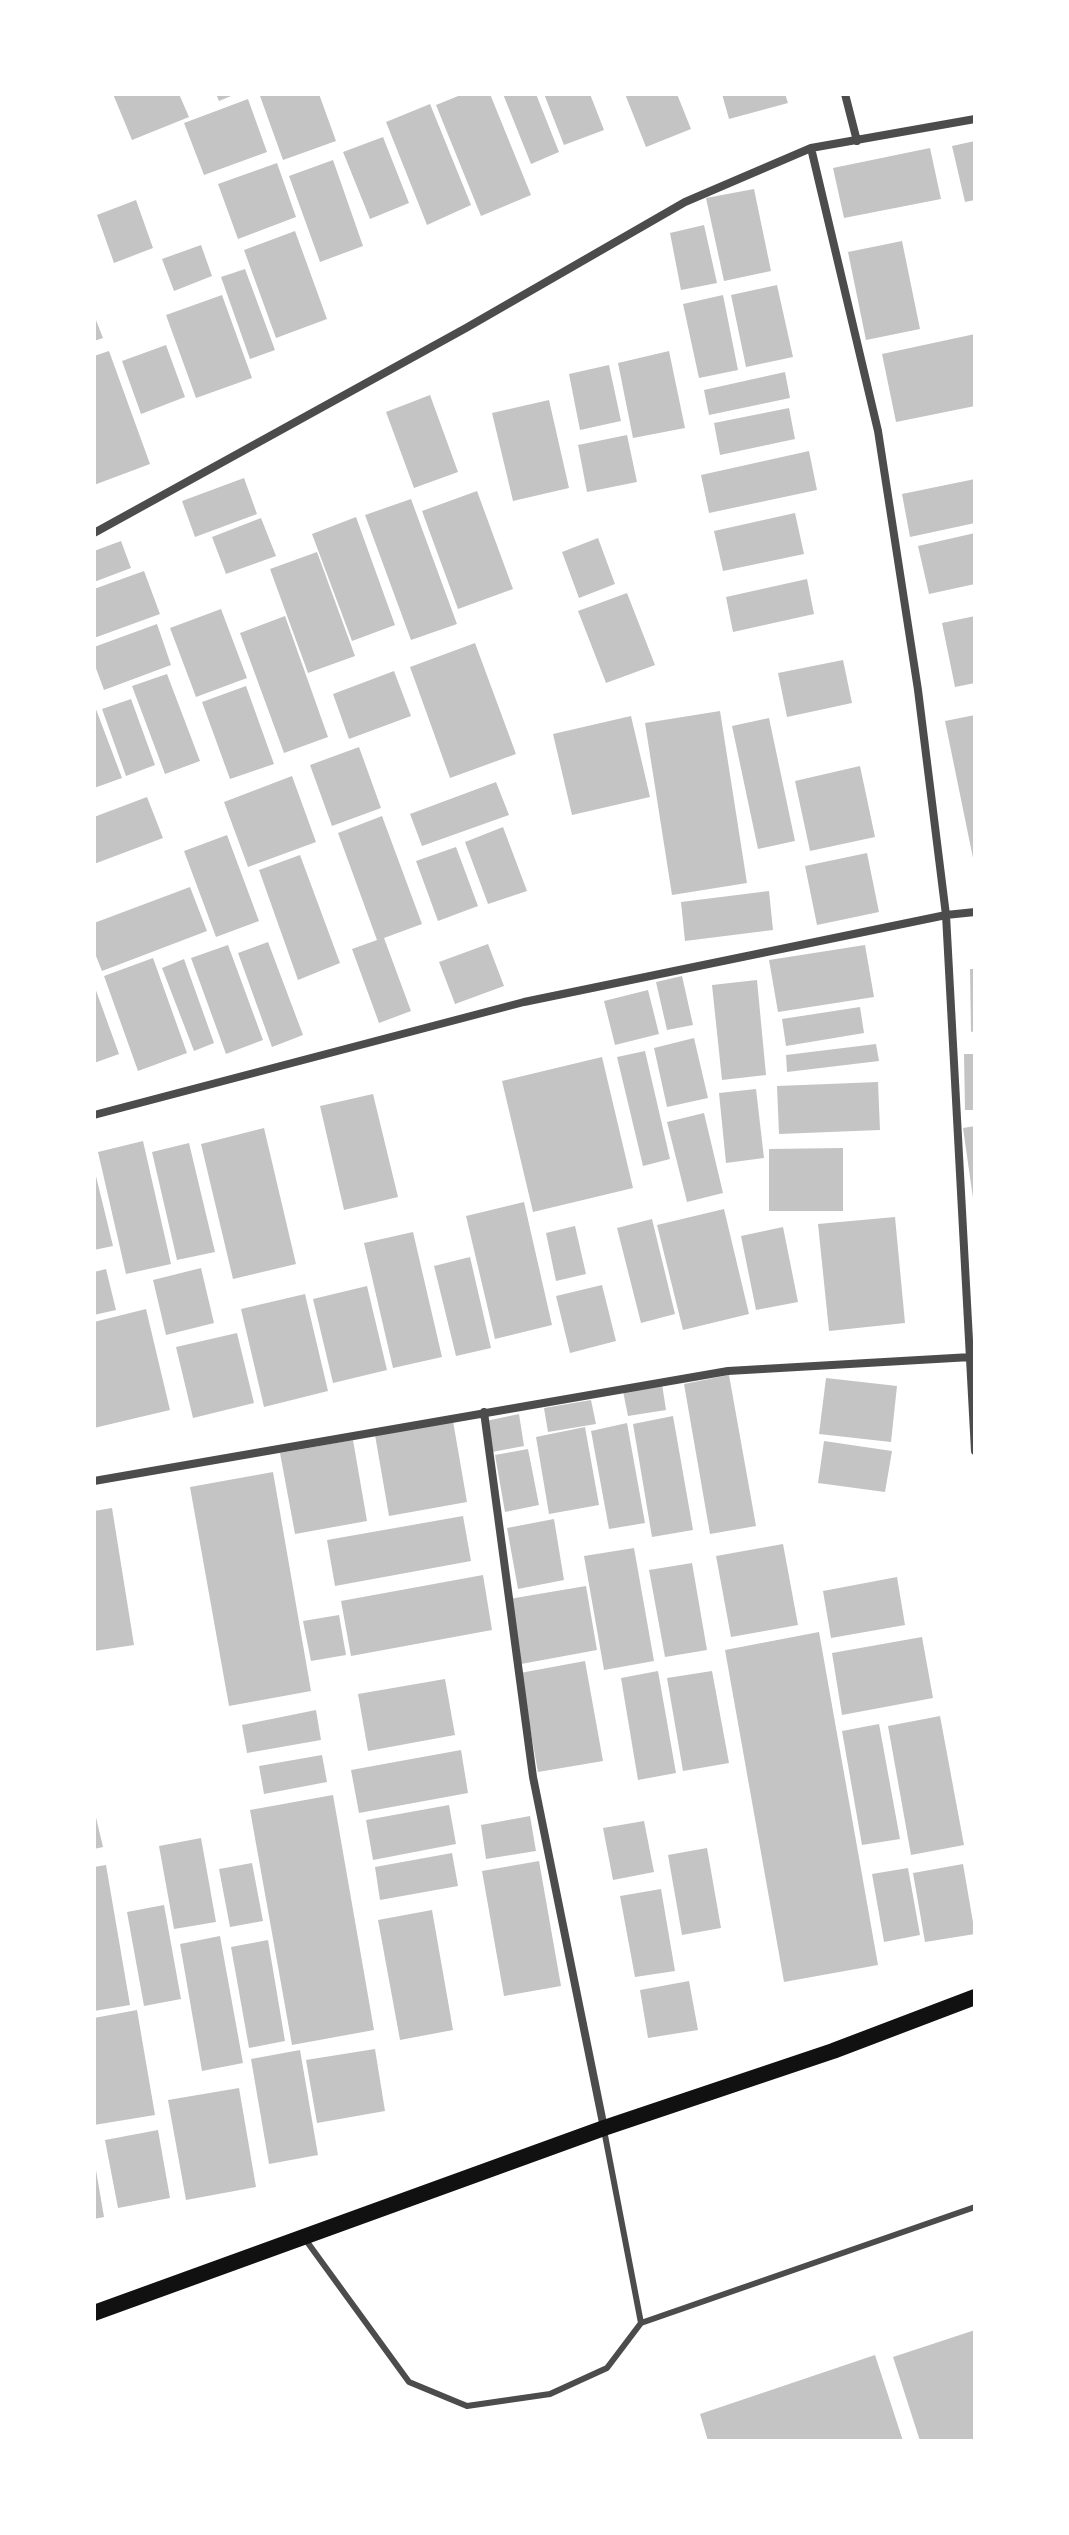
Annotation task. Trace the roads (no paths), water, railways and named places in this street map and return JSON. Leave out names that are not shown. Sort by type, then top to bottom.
[{"type":"main road","points":[[94,2313],[604,2128],[833,2051],[975,1997]]},
{"type":"street","points":[[845,94],[857,141]]},
{"type":"street","points":[[94,533],[466,328],[685,202],[811,148],[975,119]]},
{"type":"street","points":[[811,148],[878,431],[918,690],[946,915],[975,1451]]},
{"type":"street","points":[[94,1115],[524,1002],[946,915],[975,912]]},
{"type":"street","points":[[963,1264],[975,1265]]},
{"type":"street","points":[[94,1481],[728,1371],[971,1357]]},
{"type":"street","points":[[484,1412],[533,1777],[604,2128]]},
{"type":"lane","points":[[604,2128],[641,2323]]},
{"type":"lane","points":[[303,2236],[409,2382],[467,2406],[550,2394],[607,2368],[641,2323],[975,2207]]}]
